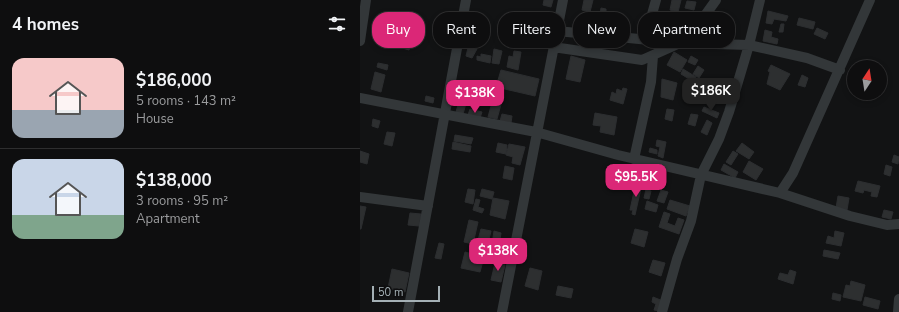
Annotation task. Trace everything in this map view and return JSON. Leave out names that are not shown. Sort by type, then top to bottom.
[{"type":"street","points":[[361,35],[366,0]]},
{"type":"street","points":[[408,312],[466,0]]},
{"type":"street","points":[[560,12],[562,0]]},
{"type":"street","points":[[653,12],[656,0]]},
{"type":"street","points":[[707,12],[716,0]]},
{"type":"street","points":[[662,312],[677,259],[691,221],[701,175],[719,139],[749,46],[760,0]]},
{"type":"street","points":[[780,193],[793,173],[870,0]]},
{"type":"street","points":[[565,32],[638,38]]},
{"type":"street","points":[[735,45],[749,46],[807,58],[840,70]]},
{"type":"street","points":[[502,312],[553,48]]},
{"type":"street","points":[[559,48],[642,60],[670,48]]},
{"type":"street","points":[[634,159],[651,82],[653,56]]},
{"type":"street","points":[[360,98],[536,132],[634,159],[780,193],[850,216],[887,225],[899,224]]},
{"type":"street","points":[[360,197],[428,206]]},
{"type":"street","points":[[898,312],[899,299]]},
{"type":"building","points":[[544,0],[553,0],[551,7],[543,5]]},
{"type":"building","points":[[584,0],[593,0],[590,12],[582,10]]},
{"type":"building","points":[[672,0],[681,0],[678,12],[670,10]]},
{"type":"building","points":[[687,1],[696,2],[694,10],[685,8]]},
{"type":"building","points":[[601,8],[606,9],[606,12],[600,12]]},
{"type":"building","points":[[768,11],[788,16],[786,21],[774,19],[772,24],[766,23]]},
{"type":"building","points":[[799,18],[815,22],[813,29],[797,25]]},
{"type":"building","points":[[781,24],[784,24],[783,32],[779,32]]},
{"type":"building","points":[[817,28],[828,33],[825,39],[814,34]]},
{"type":"building","points":[[765,30],[772,32],[771,37],[778,39],[777,44],[763,41]]},
{"type":"building","points":[[468,48],[477,49],[472,58],[466,56]]},
{"type":"building","points":[[494,49],[502,51],[499,64],[492,63]]},
{"type":"building","points":[[514,51],[521,52],[518,70],[507,67],[509,56],[513,57]]},
{"type":"building","points":[[674,52],[687,60],[680,72],[667,65]]},
{"type":"building","points":[[481,54],[491,56],[490,63],[477,60],[477,56],[481,57]]},
{"type":"building","points":[[571,56],[585,60],[580,82],[566,79]]},
{"type":"building","points":[[691,56],[698,60],[695,65],[688,62]]},
{"type":"building","points":[[378,63],[388,65],[387,70],[377,67]]},
{"type":"building","points":[[771,65],[790,74],[780,90],[767,84],[770,72],[768,71]]},
{"type":"building","points":[[698,66],[704,70],[699,78],[693,74]]},
{"type":"building","points":[[683,69],[696,77],[694,82],[681,74]]},
{"type":"building","points":[[501,70],[539,79],[535,96],[496,87]]},
{"type":"building","points":[[375,72],[385,75],[381,92],[371,89]]},
{"type":"building","points":[[802,75],[808,78],[805,87],[798,85]]},
{"type":"building","points":[[662,79],[677,83],[673,100],[661,97]]},
{"type":"building","points":[[623,88],[627,89],[623,104],[610,100],[612,92],[616,94],[617,89],[622,91]]},
{"type":"building","points":[[494,95],[503,97],[497,119],[488,117]]},
{"type":"building","points":[[426,96],[434,98],[433,103],[425,101]]},
{"type":"building","points":[[460,98],[467,100],[463,114],[456,112]]},
{"type":"building","points":[[704,107],[719,113],[717,118],[702,111]]},
{"type":"building","points":[[470,109],[482,112],[480,118],[468,115]]},
{"type":"building","points":[[667,109],[674,110],[672,121],[665,119]]},
{"type":"building","points":[[595,113],[617,117],[614,135],[600,132],[601,126],[593,125]]},
{"type":"building","points":[[502,114],[512,116],[511,123],[500,121]]},
{"type":"building","points":[[691,114],[698,115],[695,126],[688,124]]},
{"type":"building","points":[[373,119],[380,121],[378,128],[372,126]]},
{"type":"building","points":[[707,120],[712,123],[707,135],[701,132]]},
{"type":"building","points":[[387,132],[395,133],[392,146],[384,144]]},
{"type":"building","points":[[455,135],[473,138],[471,144],[454,141]]},
{"type":"building","points":[[657,140],[666,142],[663,158],[658,156],[660,147],[656,146]]},
{"type":"building","points":[[453,142],[471,146],[470,152],[452,149]]},
{"type":"building","points":[[498,143],[507,145],[506,154],[496,152]]},
{"type":"building","points":[[742,143],[754,152],[749,159],[736,151]]},
{"type":"building","points":[[509,144],[525,147],[520,165],[512,163],[513,157],[506,155]]},
{"type":"building","points":[[650,148],[657,150],[657,154],[649,152]]},
{"type":"building","points":[[360,151],[369,154],[367,164],[360,162]]},
{"type":"building","points":[[733,151],[738,154],[731,165],[726,162]]},
{"type":"building","points":[[894,155],[899,157],[898,164],[892,162]]},
{"type":"building","points":[[749,161],[763,169],[756,180],[743,172]]},
{"type":"building","points":[[724,164],[738,172],[735,178],[721,170]]},
{"type":"building","points":[[886,165],[892,167],[890,176],[884,174]]},
{"type":"building","points":[[505,166],[514,168],[512,180],[503,178]]},
{"type":"building","points":[[858,181],[880,186],[877,197],[871,196],[872,192],[864,190],[863,193],[855,191]]},
{"type":"building","points":[[636,182],[642,184],[635,215],[632,214],[633,210],[630,210]]},
{"type":"building","points":[[468,189],[475,190],[473,204],[465,202]]},
{"type":"building","points":[[482,189],[494,192],[492,199],[480,196]]},
{"type":"building","points":[[646,189],[651,191],[649,199],[644,198]]},
{"type":"building","points":[[661,190],[668,192],[664,203],[657,201]]},
{"type":"building","points":[[838,196],[849,198],[847,210],[836,208]]},
{"type":"building","points":[[493,198],[509,201],[505,219],[490,215]]},
{"type":"building","points":[[476,199],[480,200],[478,207],[484,209],[482,213],[473,210]]},
{"type":"building","points":[[670,200],[690,206],[686,216],[667,209]]},
{"type":"building","points":[[647,201],[658,205],[656,212],[645,209]]},
{"type":"building","points":[[360,206],[366,207],[361,229],[360,229]]},
{"type":"building","points":[[884,210],[893,212],[891,219],[882,217]]},
{"type":"building","points":[[664,212],[670,214],[667,223],[675,226],[678,218],[684,220],[679,234],[659,227]]},
{"type":"building","points":[[410,213],[421,214],[419,226],[408,225]]},
{"type":"building","points":[[469,220],[478,222],[473,244],[464,242]]},
{"type":"building","points":[[481,229],[491,231],[487,247],[477,244]]},
{"type":"building","points":[[635,229],[648,232],[644,247],[631,243]]},
{"type":"building","points":[[494,231],[501,233],[499,246],[492,244]]},
{"type":"building","points":[[835,231],[844,233],[841,246],[826,243],[828,236],[834,238]]},
{"type":"building","points":[[439,243],[444,244],[441,259],[435,258]]},
{"type":"building","points":[[824,250],[840,253],[838,259],[823,256]]},
{"type":"building","points":[[465,252],[484,257],[480,272],[461,268]]},
{"type":"building","points":[[653,260],[665,263],[661,276],[649,272]]},
{"type":"building","points":[[495,263],[505,265],[501,282],[491,280]]},
{"type":"building","points":[[530,268],[542,271],[538,290],[525,286]]},
{"type":"building","points":[[392,269],[409,273],[405,292],[388,288]]},
{"type":"building","points":[[790,270],[796,272],[793,284],[778,279],[780,273],[788,275]]},
{"type":"building","points":[[851,281],[865,285],[861,301],[843,297],[846,285],[850,286]]},
{"type":"building","points":[[558,286],[573,289],[571,298],[556,295]]},
{"type":"building","points":[[833,293],[841,295],[840,301],[832,299]]},
{"type":"building","points":[[653,297],[663,301],[660,311],[654,310],[656,304],[652,302]]},
{"type":"building","points":[[865,297],[880,301],[878,309],[863,305]]}]
